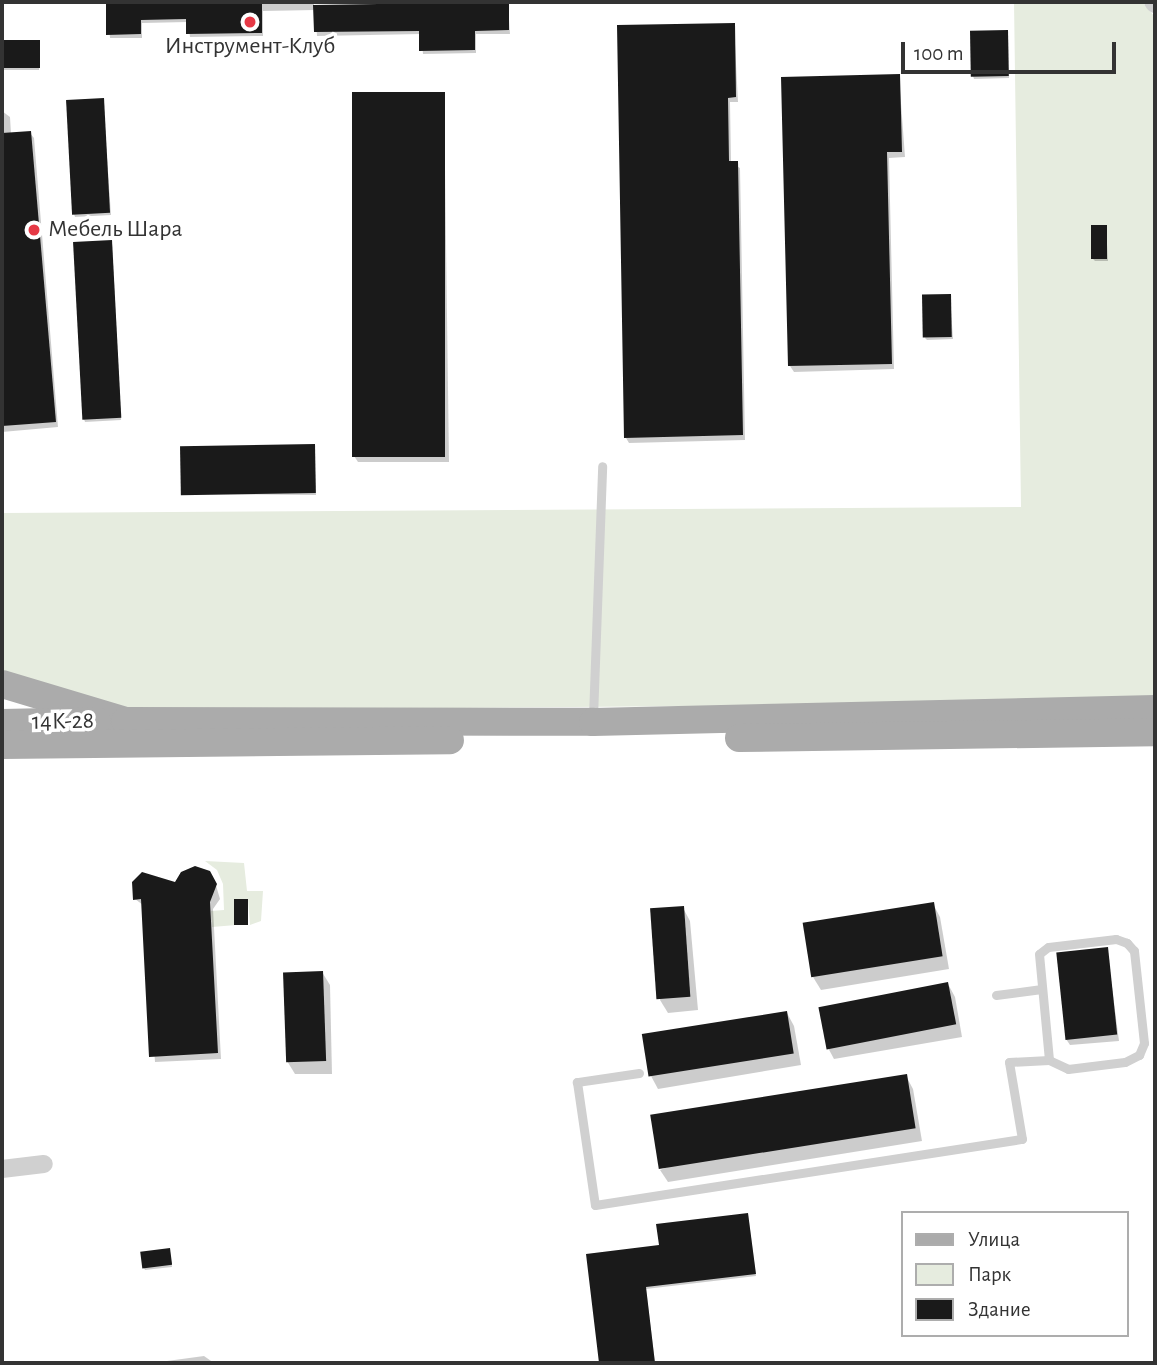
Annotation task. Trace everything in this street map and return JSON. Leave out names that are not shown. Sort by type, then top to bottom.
[{"type":"main road","points":[[2,684],[125,721]]},
{"type":"main road","name":"14К-28","points":[[2,723],[593,722],[1155,709]]},
{"type":"main road","name":"14К-28","points":[[2,745],[105,741],[1155,732]]},
{"type":"main road","points":[[2,755],[105,741]]},
{"type":"street","points":[[2,1169],[44,1164]]},
{"type":"lane","points":[[593,722],[601,466]]},
{"type":"lane","points":[[639,1073],[577,1082],[596,1205],[1023,1139],[1009,1062],[1049,1060],[1068,1069],[1125,1062],[1139,1055],[1144,1043],[1134,951],[1116,939],[1048,947],[1039,954],[1049,1060]]},
{"type":"lane","points":[[996,995],[1042,989]]},
{"type":"green space","points":[[1014,2],[1142,2],[1155,17],[1155,702],[116,711],[2,675],[2,513],[1021,507]]},
{"type":"green space","points":[[205,861],[244,863],[247,891],[263,891],[261,921],[250,925],[248,899],[235,899],[236,925],[212,927],[211,911],[224,910],[223,884],[217,870]]},
{"type":"building","points":[[106,2],[262,2],[262,33],[186,34],[186,19],[141,20],[141,34],[106,35]]},
{"type":"building","points":[[509,2],[509,30],[475,31],[475,50],[419,51],[419,31],[314,32],[313,5]]},
{"type":"building","points":[[735,23],[736,97],[728,98],[729,161],[738,161],[743,435],[624,438],[617,25]]},
{"type":"building","points":[[1008,30],[1009,76],[971,77],[970,31]]},
{"type":"building","points":[[2,40],[40,40],[40,68],[2,68]]},
{"type":"building","points":[[900,74],[902,152],[887,152],[892,364],[788,366],[781,77]]},
{"type":"building","points":[[352,92],[445,92],[445,457],[352,457]]},
{"type":"building","points":[[104,98],[110,213],[72,215],[66,100]]},
{"type":"building","points":[[31,131],[56,422],[2,426],[2,133]]},
{"type":"building","points":[[1091,225],[1107,225],[1107,259],[1091,259]]},
{"type":"building","points":[[112,240],[121,418],[82,420],[73,242]]},
{"type":"building","points":[[951,294],[952,337],[923,337],[922,295]]},
{"type":"building","points":[[315,444],[316,493],[181,495],[180,446]]},
{"type":"building","points":[[195,866],[210,871],[217,884],[210,902],[218,1053],[149,1057],[141,899],[133,900],[132,882],[142,872],[175,882],[181,872]]},
{"type":"building","points":[[234,899],[248,899],[248,925],[234,925]]},
{"type":"building","points":[[934,902],[943,956],[811,977],[803,923]]},
{"type":"building","points":[[684,906],[690,997],[656,999],[650,908]]},
{"type":"building","points":[[1108,947],[1117,1035],[1065,1040],[1056,952]]},
{"type":"building","points":[[323,971],[326,1061],[286,1062],[283,972]]},
{"type":"building","points":[[948,982],[956,1024],[827,1049],[818,1007]]},
{"type":"building","points":[[787,1011],[794,1053],[649,1076],[642,1034]]},
{"type":"building","points":[[907,1074],[916,1128],[659,1169],[650,1115]]},
{"type":"building","points":[[748,1213],[756,1274],[646,1287],[655,1363],[599,1363],[586,1254],[659,1245],[656,1224]]},
{"type":"building","points":[[170,1248],[172,1265],[142,1269],[140,1252]]},
{"type":"place","name":"Инструмент-Клуб","points":[[250,22]]},
{"type":"place","name":"Мебель Шара","points":[[34,230]]}]
